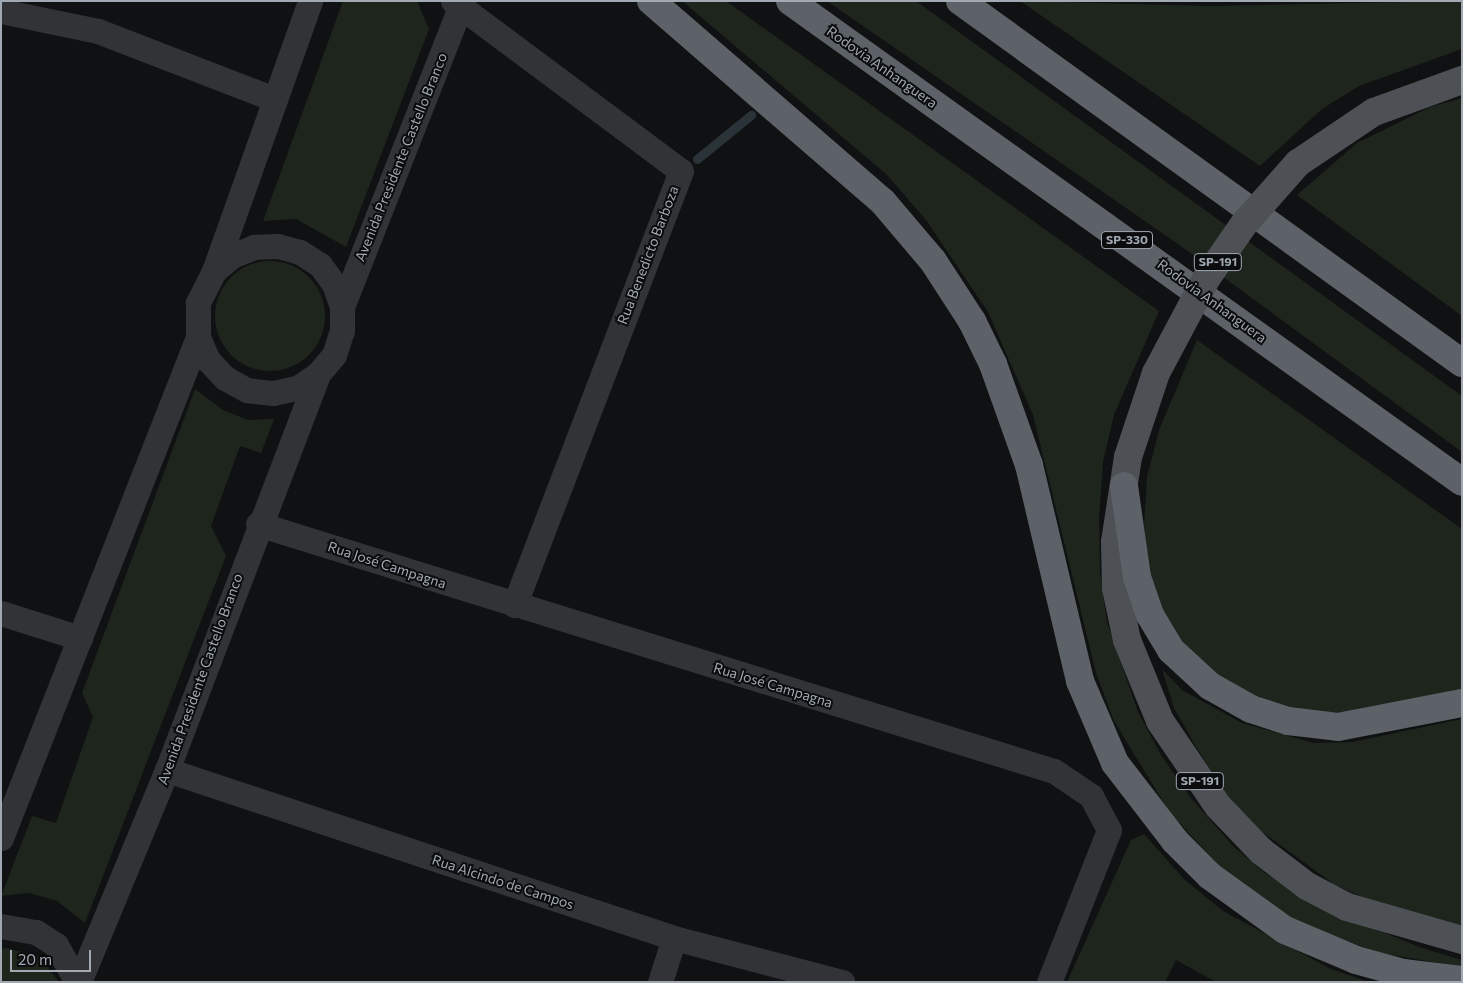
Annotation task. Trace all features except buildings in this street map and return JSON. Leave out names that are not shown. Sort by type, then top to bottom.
[{"type":"highway","points":[[651,1],[882,202],[933,261],[972,321],[993,364],[1029,465],[1080,681],[1115,763],[1175,841],[1210,876],[1284,930],[1393,971],[1462,980]]},
{"type":"highway","name":"Rodovia Anhanguera","points":[[790,1],[1462,482]]},
{"type":"highway","points":[[960,1],[1462,362]]},
{"type":"highway","points":[[1124,486],[1137,577],[1150,615],[1171,650],[1210,686],[1251,709],[1288,721],[1338,727],[1462,703]]},
{"type":"main road","name":"SP-191","points":[[1462,80],[1374,112],[1298,163],[1222,256],[1156,373],[1138,422],[1124,486],[1115,542],[1116,588],[1127,640],[1160,721],[1218,806],[1261,851],[1307,886],[1347,907],[1462,940]]},
{"type":"street","points":[[2,832],[198,337],[198,303],[214,271],[310,1]]},
{"type":"street","name":"Avenida Presidente Castello Branco","points":[[342,307],[456,4]]},
{"type":"street","name":"Rua Benedicto Barboza","points":[[456,4],[681,171],[514,605]]},
{"type":"street","points":[[1,11],[98,31],[274,99]]},
{"type":"street","points":[[198,337],[208,360],[226,378],[247,390],[272,393],[297,388],[318,374],[336,347],[342,307],[334,284],[320,265],[300,252],[278,246],[254,248],[232,256],[214,271]]},
{"type":"street","name":"Avenida Presidente Castello Branco","points":[[78,982],[167,770],[258,524],[318,374]]},
{"type":"street","name":"Rua José Campagna","points":[[258,524],[1054,771],[1091,796],[1109,830],[1049,982]]},
{"type":"street","points":[[1,613],[80,638]]},
{"type":"street","name":"Rua Alcindo de Campos","points":[[167,770],[674,938],[842,982]]},
{"type":"street","points":[[1,926],[36,932],[56,945],[78,982]]},
{"type":"street","points":[[660,982],[674,938]]},
{"type":"shaded area","points":[[343,1],[417,1],[429,29],[346,247],[296,219],[263,221]]},
{"type":"shaded area","points":[[682,1],[726,1],[1159,311],[1114,415],[1103,462],[1099,519],[1100,573],[1107,622],[1138,712],[1161,755],[1191,798],[1233,846],[1265,873],[1337,913],[1419,947],[1462,960],[1462,967],[1380,953],[1300,924],[1231,878],[1170,813],[1114,721],[1096,673],[1033,415],[988,312],[926,220],[886,174]]},
{"type":"shaded area","points":[[827,1],[916,1],[1462,396],[1462,452],[1178,244]]},
{"type":"shaded area","points":[[1020,1],[1209,6],[1462,1],[1462,49],[1359,86],[1322,109],[1260,166]]},
{"type":"shaded area","points":[[1462,98],[1462,316],[1297,195],[1357,143],[1430,107]]},
{"type":"shaded area","points":[[270,261],[281,262],[291,266],[309,277],[320,295],[324,305],[324,327],[320,337],[309,355],[291,366],[281,370],[270,371],[259,370],[249,366],[231,355],[220,337],[216,327],[215,316],[216,305],[220,295],[231,277],[249,266],[259,262]]},
{"type":"shaded area","points":[[1197,340],[1462,529],[1462,689],[1350,713],[1299,711],[1235,688],[1205,666],[1180,638],[1157,601],[1147,568],[1144,527],[1147,477],[1159,430]]},
{"type":"shaded area","points":[[195,389],[223,410],[248,420],[274,419],[261,453],[240,446],[211,526],[226,556],[85,923],[57,901],[29,893],[1,896],[32,816],[56,823],[93,717],[82,693]]},
{"type":"shaded area","points":[[1162,669],[1182,690],[1242,723],[1314,743],[1352,742],[1462,719],[1462,928],[1387,908],[1335,885],[1253,825],[1223,789],[1196,747],[1174,708]]},
{"type":"shaded area","points":[[1144,834],[1184,879],[1223,911],[1331,969],[1369,982],[1216,982],[1176,960],[1165,982],[1067,982],[1131,840]]},
{"type":"shaded area","points":[[7,948],[40,957],[59,982],[1,982],[1,949]]},
{"type":"waterway","points":[[697,159],[751,115]]}]
